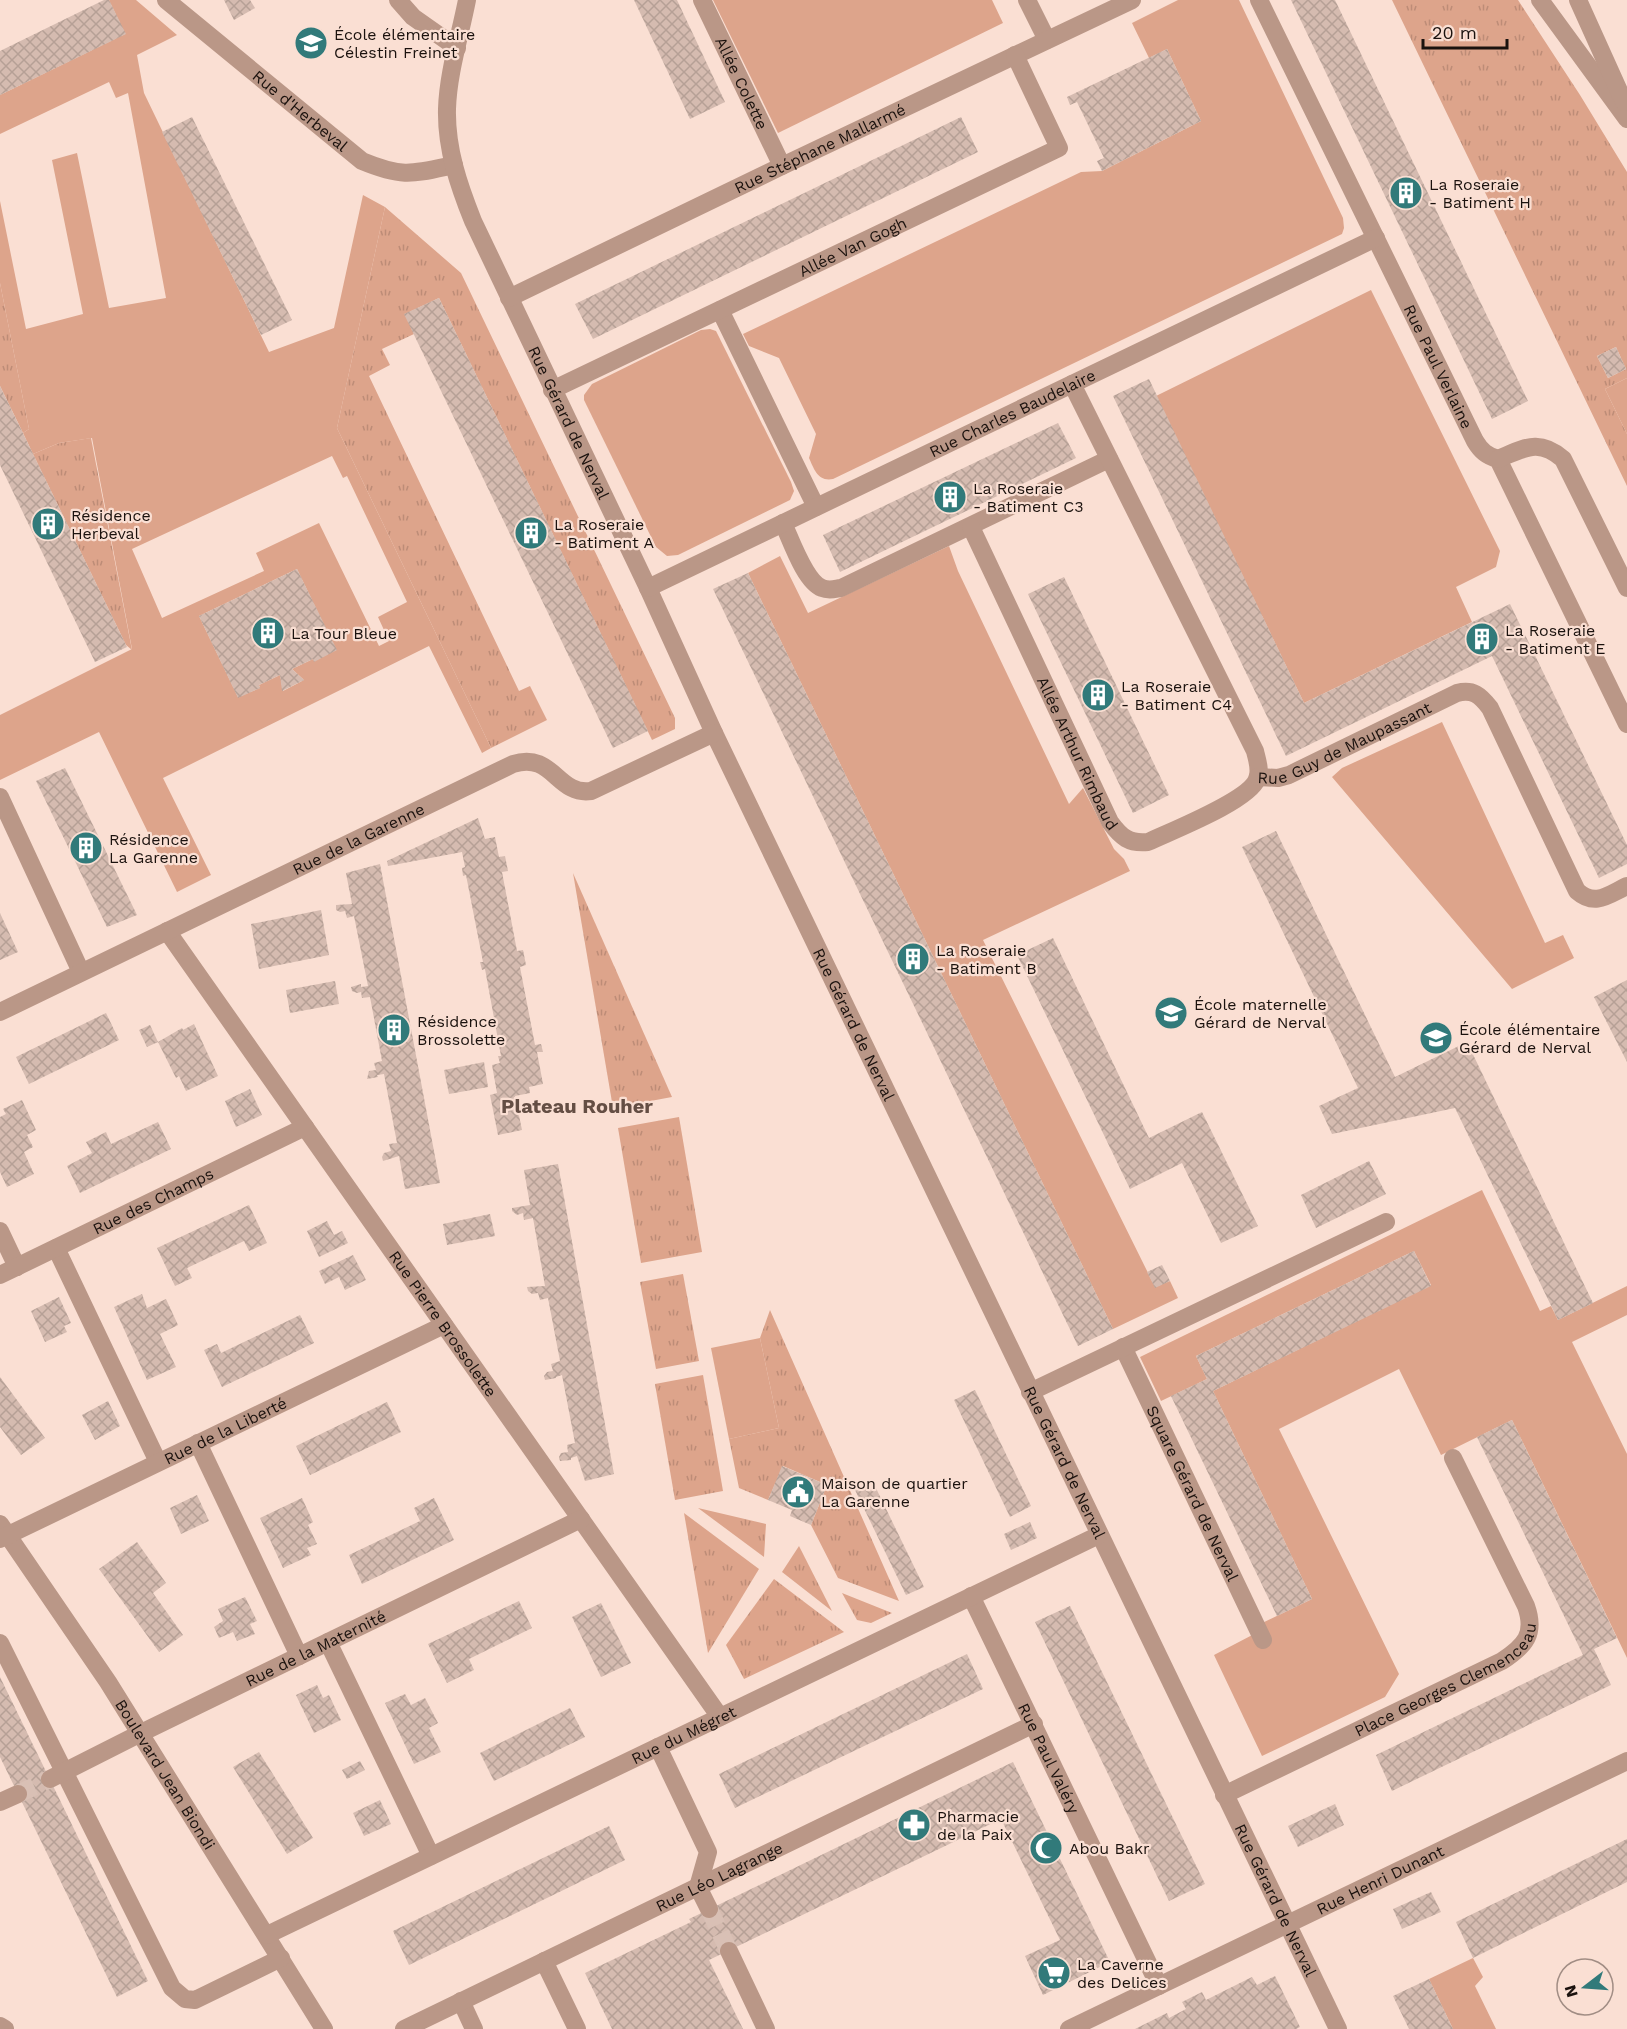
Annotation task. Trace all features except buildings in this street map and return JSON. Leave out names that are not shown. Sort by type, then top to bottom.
[{"type":"street","name":"Rue d'Herbeval","points":[[166,0],[362,161],[388,172],[400,174],[454,165]]},
{"type":"street","points":[[398,0],[413,18],[458,48]]},
{"type":"street","name":"Rue Gérard de Nerval","points":[[467,0],[450,79],[447,111],[454,165],[473,221],[648,588],[714,733],[1338,2029]]},
{"type":"street","name":"Allée Colette","points":[[702,0],[782,166]]},
{"type":"street","points":[[1028,0],[1047,40]]},
{"type":"street","name":"Rue Stéphane Mallarmé","points":[[509,298],[1132,0]]},
{"type":"street","name":"Rue Paul Verlaine","points":[[1258,0],[1475,441],[1481,450],[1498,459],[1627,724]]},
{"type":"street","points":[[1540,0],[1627,119]]},
{"type":"street","points":[[1578,0],[1627,109]]},
{"type":"street","name":"Allée Van Gogh","points":[[552,390],[1059,148],[1015,55]]},
{"type":"street","name":"Rue Charles Baudelaire","points":[[648,588],[1376,238]]},
{"type":"street","points":[[720,309],[816,507]]},
{"type":"street","name":"Rue Guy de Maupassant","points":[[1072,384],[1255,751],[1258,777],[1278,778],[1289,775],[1457,693],[1466,690],[1475,692],[1490,708],[1577,891],[1585,899],[1593,900],[1627,886]]},
{"type":"street","points":[[1498,459],[1535,446],[1547,447],[1563,459],[1627,588]]},
{"type":"street","points":[[783,523],[809,577],[824,590],[831,590],[841,588],[971,527],[1109,459]]},
{"type":"street","name":"Allée Arthur Rimbaud","points":[[971,527],[1105,811],[1118,833],[1128,840],[1138,843],[1148,842],[1231,803],[1253,787],[1258,777]]},
{"type":"street","name":"Rue de la Garenne","points":[[0,1012],[513,764],[524,760],[541,764],[572,789],[578,792],[591,791],[714,733]]},
{"type":"street","points":[[0,797],[81,972]]},
{"type":"street","name":"Rue Pierre Brossolette","points":[[167,931],[720,1717]]},
{"type":"street","name":"Rue des Champs","points":[[0,1275],[304,1127]]},
{"type":"street","points":[[1030,1392],[1386,1221]]},
{"type":"street","points":[[0,1231],[17,1267]]},
{"type":"street","points":[[56,1248],[158,1462]]},
{"type":"street","name":"Rue de la Liberté","points":[[2,1532],[158,1462],[444,1324]]},
{"type":"street","name":"Square Gérard de Nerval","points":[[1123,1347],[1263,1640]]},
{"type":"street","points":[[198,1443],[299,1656]]},
{"type":"street","name":"Place Georges Clemenceau","points":[[1224,1795],[1502,1661],[1518,1650],[1526,1640],[1531,1629],[1526,1606],[1453,1458]]},
{"type":"street","name":"Rue de la Maternité","points":[[57,1776],[581,1519]]},
{"type":"street","name":"Boulevard Jean Biondi","points":[[2,1532],[67,1620],[141,1733],[324,2029]]},
{"type":"street","name":"Rue du Mégret","points":[[267,1935],[1099,1534]]},
{"type":"street","name":"Rue Paul Valéry","points":[[971,1596],[1159,1986]]},
{"type":"street","points":[[328,1642],[430,1856]]},
{"type":"street","points":[[0,1643],[57,1776],[172,1988],[185,1999],[203,1998],[281,1958]]},
{"type":"street","name":"Rue Léo Lagrange","points":[[404,2029],[1034,1724]]},
{"type":"street","points":[[658,1747],[708,1852],[698,1887],[709,1909]]},
{"type":"street","name":"Rue Henri Dunant","points":[[1069,2029],[1627,1761]]},
{"type":"street","points":[[0,1802],[18,1794]]},
{"type":"street","points":[[729,1951],[766,2029]]},
{"type":"street","points":[[544,1961],[578,2029]]},
{"type":"street","points":[[461,2001],[474,2029]]},
{"type":"street","points":[[0,2026],[5,2029]]},
{"type":"green space","points":[[109,0],[136,0],[177,35],[137,55],[144,93],[269,352],[334,328],[363,195],[385,207],[337,428],[491,748],[482,753],[429,646],[163,778],[211,875],[177,892],[99,732],[0,780],[0,715],[132,649],[92,438],[59,443],[33,454],[23,433],[29,429],[0,283],[0,201],[26,329],[83,314],[52,160],[77,153],[109,308],[166,298],[128,93],[116,98],[109,82],[0,134],[0,95],[125,34]],"holes":[[[332,456],[343,478],[347,476],[407,602],[378,617],[389,641],[379,646],[319,523],[256,553],[264,571],[162,618],[132,549]],[[297,569],[336,650],[292,669],[304,680],[283,691],[280,675],[259,685],[260,688],[238,697],[199,616]]]},
{"type":"green space","points":[[713,0],[992,0],[1003,23],[778,133]]},
{"type":"green space","points":[[1178,0],[1239,0],[1343,218],[1342,234],[833,479],[820,477],[809,458],[816,434],[779,358],[749,346],[743,334],[1081,172],[1102,171],[1201,121],[1167,49],[1149,58],[1132,23]]},
{"type":"green space","points":[[1392,0],[1518,0],[1627,172],[1627,378],[1605,389],[1627,434],[1627,486]],"holes":[[[1616,347],[1626,369],[1608,378],[1597,356]]]},
{"type":"green space","points":[[385,207],[461,273],[675,718],[675,729],[652,740],[439,298],[405,314],[414,334],[382,349],[390,365],[369,376],[519,691],[530,686],[547,720],[491,748],[337,428]]},
{"type":"green space","points":[[0,283],[29,429],[23,433],[0,386]]},
{"type":"green space","points":[[1371,290],[1500,551],[1496,567],[1456,587],[1472,622],[1304,703],[1156,396]]},
{"type":"green space","points":[[701,330],[716,331],[794,491],[790,500],[678,555],[667,556],[656,547],[584,400],[584,395],[592,384]]},
{"type":"green space","points":[[1627,378],[1627,434],[1605,389]]},
{"type":"green space","points":[[91,438],[132,650],[126,645],[33,454],[59,443]]},
{"type":"green space","points":[[949,546],[958,571],[1069,804],[1083,788],[1114,849],[1124,859],[1130,871],[983,940],[1155,1287],[1170,1281],[1178,1298],[1113,1329],[748,573],[780,556],[808,613]]},
{"type":"green space","points":[[1442,722],[1545,943],[1563,935],[1574,958],[1512,989],[1332,777],[1342,768]]},
{"type":"green space","points":[[573,873],[672,1097],[613,1108]]},
{"type":"green space","points":[[679,1117],[702,1252],[641,1263],[618,1128]]},
{"type":"green space","points":[[1482,1190],[1540,1311],[1551,1306],[1558,1320],[1627,1286],[1627,1315],[1572,1342],[1627,1454],[1627,1658],[1512,1420],[1441,1455],[1399,1369],[1279,1429],[1399,1674],[1385,1697],[1262,1756],[1214,1655],[1258,1632],[1256,1626],[1312,1599],[1213,1391],[1431,1285],[1414,1251],[1196,1356],[1207,1379],[1161,1401],[1140,1357]]},
{"type":"green space","points":[[683,1274],[699,1361],[656,1369],[640,1282]]},
{"type":"green space","points":[[770,1310],[899,1601],[838,1578],[811,1525],[827,1485],[783,1466],[768,1500],[739,1488],[729,1439],[779,1428],[760,1338]]},
{"type":"green space","points":[[760,1338],[779,1428],[729,1439],[711,1348]]},
{"type":"green space","points":[[703,1375],[723,1491],[675,1500],[655,1384]]},
{"type":"green space","points":[[698,1508],[766,1524],[764,1557]]},
{"type":"green space","points":[[684,1513],[759,1569],[708,1653]]},
{"type":"green space","points":[[799,1546],[832,1611],[782,1572]]},
{"type":"green space","points":[[774,1579],[844,1632],[744,1679],[726,1645]]},
{"type":"green space","points":[[842,1593],[892,1613],[871,1623],[857,1620]]},
{"type":"green space","points":[[1473,1958],[1483,1977],[1475,1986],[1496,2029],[1453,2029],[1429,1979]]},
{"type":"tunnel","points":[[18,1794],[50,1779]]},
{"type":"tunnel","points":[[709,1909],[729,1951]]},
{"type":"place","name":"École élémentaire Célestin Freinet","points":[[311,43]]},
{"type":"place","name":"La Roseraie - Batiment H","points":[[1406,193]]},
{"type":"place","name":"La Roseraie - Batiment C3","points":[[950,497]]},
{"type":"place","name":"Résidence Herbeval","points":[[48,524]]},
{"type":"place","name":"La Roseraie - Batiment A","points":[[531,533]]},
{"type":"place","name":"La Tour Bleue","points":[[268,633]]},
{"type":"place","name":"La Roseraie - Batiment E","points":[[1482,639]]},
{"type":"place","name":"La Roseraie - Batiment C4","points":[[1098,695]]},
{"type":"place","name":"Résidence La Garenne","points":[[86,848]]},
{"type":"place","name":"La Roseraie - Batiment B","points":[[913,959]]},
{"type":"place","name":"École maternelle Gérard de Nerval","points":[[1171,1013]]},
{"type":"place","name":"Résidence Brossolette","points":[[394,1030]]},
{"type":"place","name":"École élémentaire Gérard de Nerval","points":[[1436,1038]]},
{"type":"place","name":"Maison de quartier La Garenne","points":[[798,1492]]},
{"type":"place","name":"Pharmacie de la Paix","points":[[914,1825]]},
{"type":"place","name":"Abou Bakr","points":[[1046,1848]]},
{"type":"place","name":"La Caverne des Delices","points":[[1054,1973]]},
{"type":"district","name":"Plateau Rouher","points":[[577,1106]]}]
